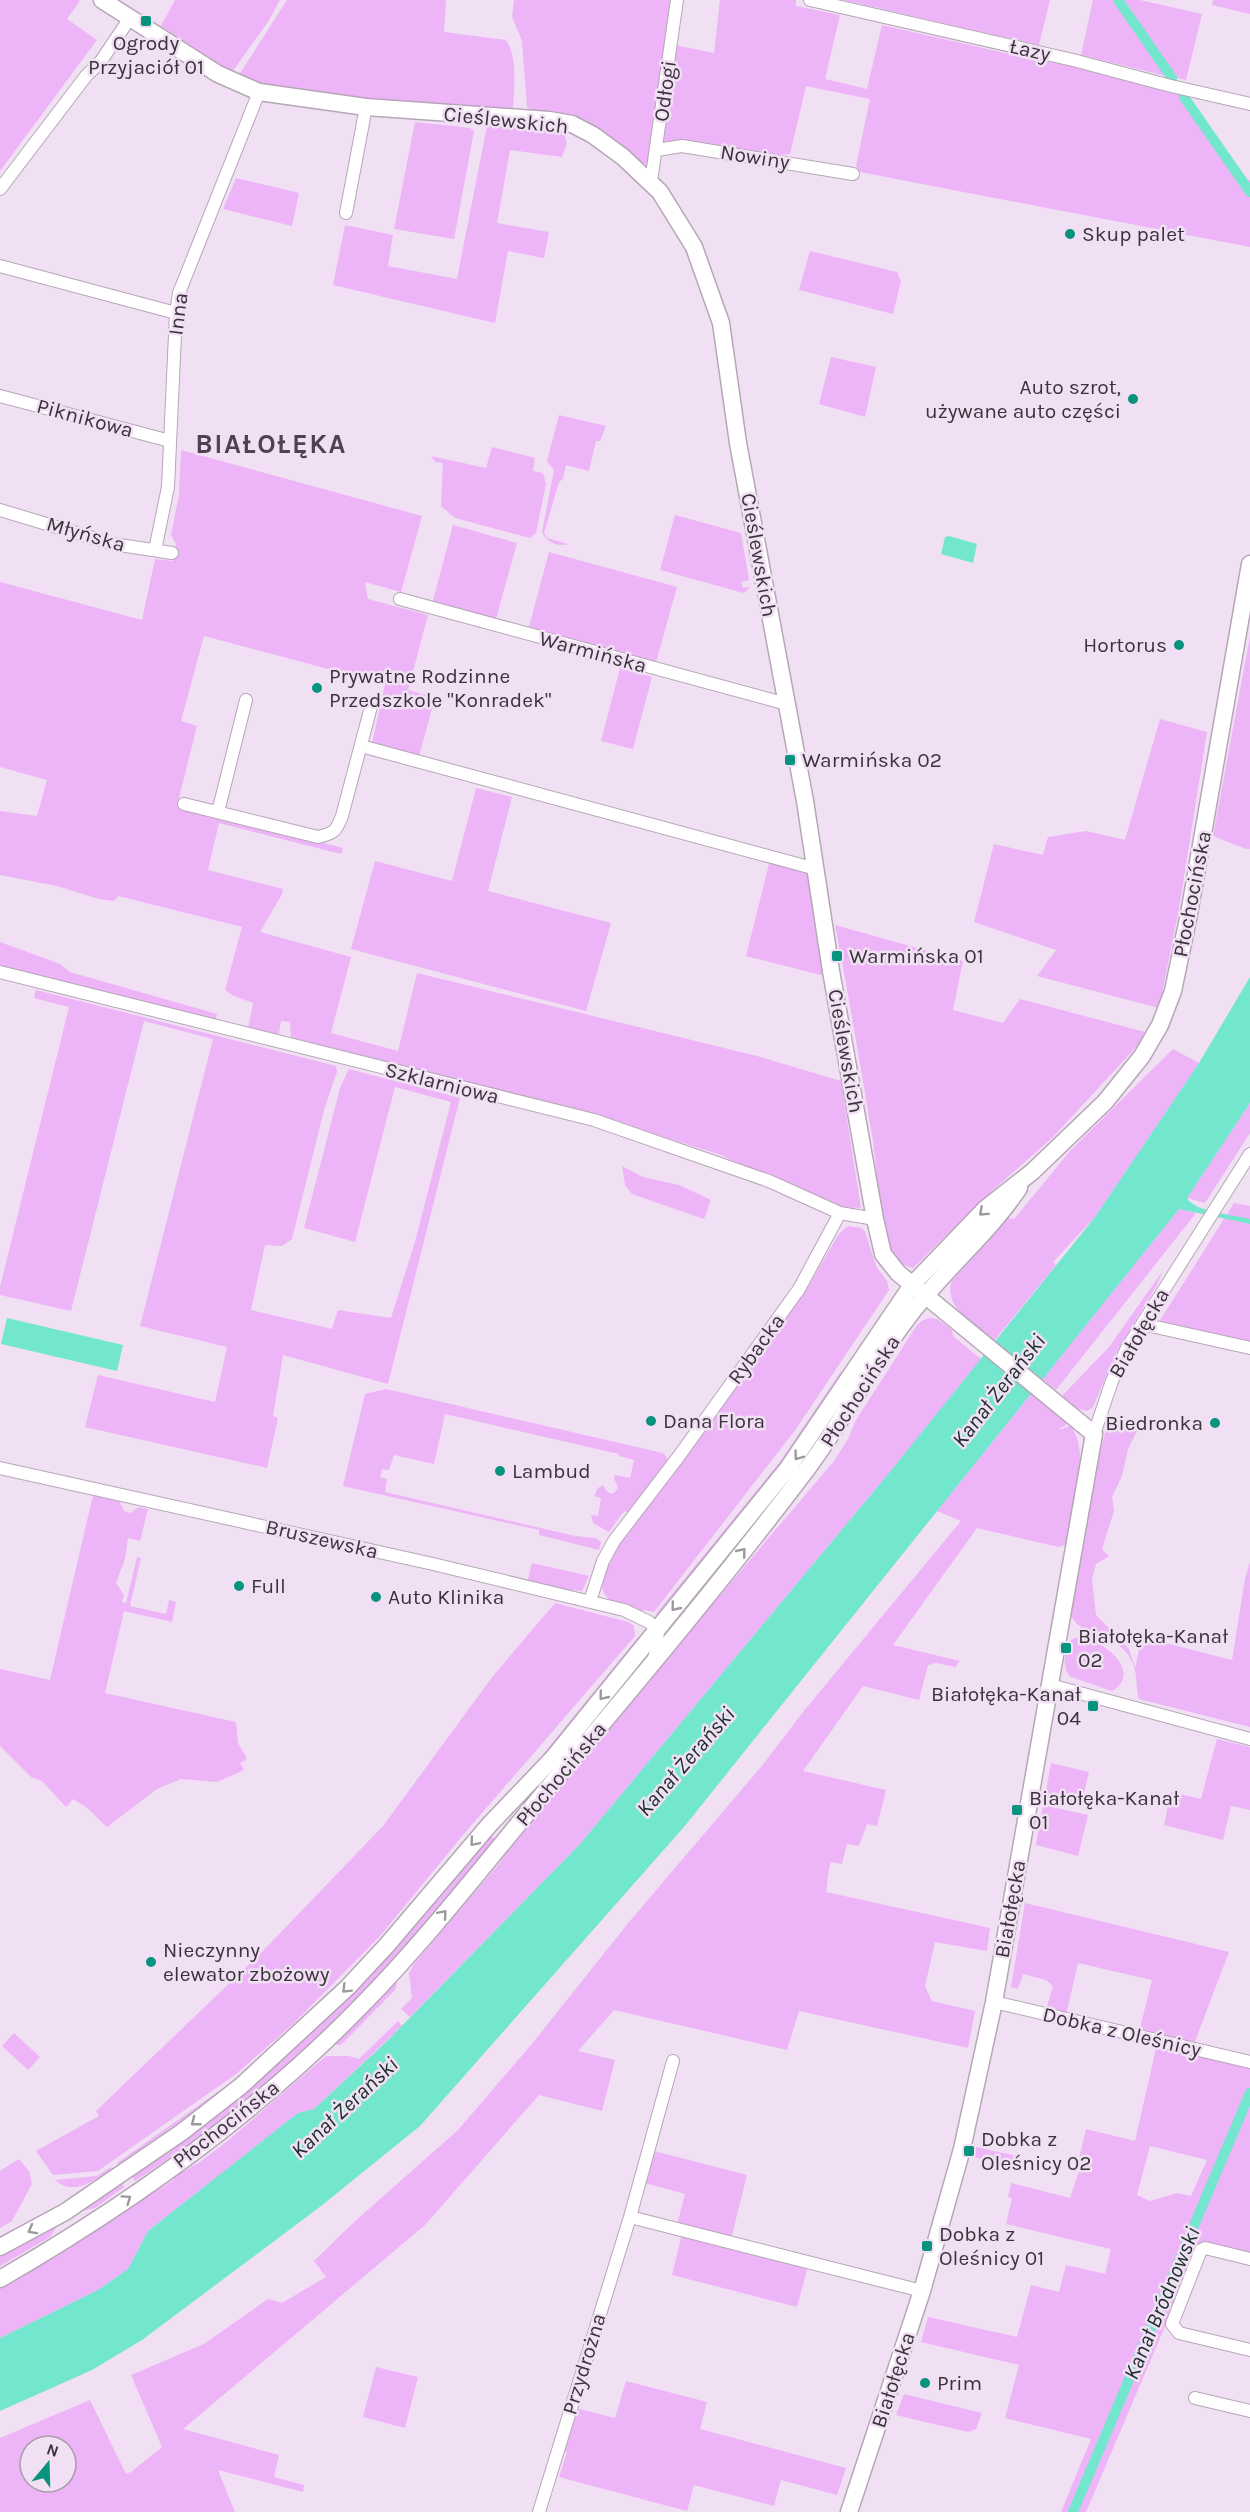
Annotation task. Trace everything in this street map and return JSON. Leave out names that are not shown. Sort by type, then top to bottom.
[{"type":"main road","name":"Cieślewskich","points":[[102,0],[218,74],[259,92],[366,107],[549,120],[572,124],[593,135],[623,157],[651,182],[676,214],[694,247],[721,323],[738,443],[787,704],[875,1219],[883,1254],[892,1268],[1094,1434]]},
{"type":"main road","name":"Płochocińska","points":[[0,2279],[90,2224],[154,2181],[263,2096],[361,2007],[405,1959],[506,1838],[646,1656],[657,1629],[788,1468],[912,1285],[985,1209],[1028,1175],[1105,1102],[1142,1056],[1160,1025],[1173,990],[1190,914],[1250,564]]},
{"type":"main road","name":"Płochocińska","points":[[0,2247],[64,2212],[122,2175],[182,2132],[241,2086],[348,1987],[394,1937],[490,1824],[646,1656],[802,1477],[905,1320],[995,1221],[1028,1175]]},
{"type":"main road","name":"Białołęcka","points":[[849,2512],[922,2291],[960,2155],[994,2002],[1094,1434]]},
{"type":"street","name":"Odłogi","points":[[651,182],[677,0]]},
{"type":"street","name":"Łazy","points":[[810,0],[1062,57],[1250,104]]},
{"type":"street","points":[[0,189],[86,76],[101,61],[130,18]]},
{"type":"street","name":"Inna","points":[[155,550],[168,487],[176,313],[182,281],[259,92]]},
{"type":"street","points":[[346,213],[366,107]]},
{"type":"street","name":"Nowiny","points":[[657,150],[682,146],[853,174]]},
{"type":"street","points":[[0,266],[176,313]]},
{"type":"street","name":"Piknikowa","points":[[0,396],[170,441]]},
{"type":"street","name":"Młyńska","points":[[0,510],[113,544],[172,553]]},
{"type":"street","name":"Warmińska","points":[[400,599],[787,704]]},
{"type":"street","points":[[218,812],[246,700]]},
{"type":"street","points":[[184,804],[318,837],[329,834],[336,830],[342,816],[372,704]]},
{"type":"street","points":[[361,746],[816,869]]},
{"type":"street","name":"Szklarniowa","points":[[0,972],[594,1120],[770,1182],[840,1214],[875,1219]]},
{"type":"street","name":"Białołęcka","points":[[1094,1434],[1112,1380],[1142,1324],[1250,1154]]},
{"type":"street","name":"Rybacka","points":[[590,1602],[603,1561],[614,1541],[800,1290],[840,1214]]},
{"type":"street","points":[[1142,1324],[1250,1348]]},
{"type":"street","name":"Bruszewska","points":[[0,1468],[246,1521],[624,1610],[657,1629]]},
{"type":"street","points":[[640,1619],[646,1656]]},
{"type":"street","points":[[1050,1685],[1250,1739]]},
{"type":"street","points":[[490,1824],[506,1838]]},
{"type":"street","name":"Dobka z Oleśnicy","points":[[994,2002],[1250,2062]]},
{"type":"street","name":"Przydrożna","points":[[539,2512],[630,2217],[673,2061]]},
{"type":"street","points":[[630,2217],[922,2291]]},
{"type":"street","points":[[1250,2259],[1205,2248],[1201,2250],[1172,2324],[1179,2333],[1250,2350]]},
{"type":"street","points":[[1195,2398],[1250,2411]]},
{"type":"shaded area","points":[[0,0],[78,0],[80,1],[67,19],[97,40],[0,171]]},
{"type":"shaded area","points":[[175,0],[280,0],[268,22],[232,72],[161,26]]},
{"type":"shaded area","points":[[287,0],[446,0],[444,32],[506,40],[514,64],[513,108],[508,113],[300,93],[242,78],[239,75]]},
{"type":"shaded area","points":[[514,0],[673,0],[648,165],[535,113],[527,107],[522,41],[512,17]]},
{"type":"shaded area","points":[[720,0],[796,0],[796,6],[840,15],[825,79],[867,89],[882,25],[1036,60],[1069,65],[1180,94],[1237,178],[1250,180],[1250,247],[860,172],[856,166],[870,99],[806,86],[790,154],[778,155],[686,141],[662,145],[675,45],[714,53]]},
{"type":"shaded area","points":[[843,0],[1050,0],[1039,45]]},
{"type":"shaded area","points":[[1093,0],[1116,0],[1166,76],[1081,55]]},
{"type":"shaded area","points":[[1121,0],[1140,0],[1202,14],[1186,80],[1173,77]]},
{"type":"shaded area","points":[[1213,0],[1250,0],[1250,14],[1212,5]]},
{"type":"shaded area","points":[[415,122],[470,128],[474,131],[454,239],[394,229]]},
{"type":"shaded area","points":[[487,126],[551,127],[563,132],[567,142],[562,157],[510,150],[497,223],[549,232],[544,258],[508,251],[495,323],[333,285],[345,225],[393,235],[388,266],[457,279]]},
{"type":"shaded area","points":[[236,178],[299,193],[292,226],[223,209]]},
{"type":"shaded area","points":[[810,251],[897,272],[901,281],[893,314],[799,290]]},
{"type":"shaded area","points":[[831,357],[876,367],[865,417],[819,404]]},
{"type":"shaded area","points":[[559,415],[606,426],[600,441],[596,441],[589,471],[566,465],[563,479],[559,482],[544,533],[547,538],[568,544],[564,545],[549,541],[542,532],[554,470],[547,461]]},
{"type":"shaded area","points":[[492,447],[535,458],[533,471],[543,473],[546,484],[536,533],[530,538],[455,518],[441,506],[443,463],[435,462],[431,456],[486,468]]},
{"type":"shaded area","points":[[181,450],[422,516],[401,592],[365,582],[368,599],[428,615],[408,690],[435,698],[419,756],[372,743],[385,684],[204,636],[181,721],[197,726],[177,806],[343,848],[341,854],[219,823],[208,870],[283,889],[260,932],[351,957],[331,1033],[398,1051],[417,973],[757,1056],[841,1081],[861,1208],[836,1207],[721,1155],[585,1112],[296,1040],[291,1037],[290,1022],[281,1021],[279,1033],[276,1036],[248,1029],[253,1003],[225,990],[242,927],[118,896],[114,901],[99,899],[57,886],[0,875],[0,811],[37,816],[47,780],[0,767],[0,582],[142,620],[155,559],[173,561],[176,544],[171,535],[179,495]]},
{"type":"shaded area","points":[[675,515],[741,533],[749,580],[741,582],[743,588],[750,587],[744,593],[660,570]]},
{"type":"shaded area","points":[[453,525],[517,543],[496,619],[433,601]]},
{"type":"shaded area","points":[[549,552],[677,587],[656,662],[529,627]]},
{"type":"shaded area","points":[[1250,636],[1250,849],[1246,849],[1213,836]]},
{"type":"shaded area","points":[[620,668],[652,677],[633,749],[601,741]]},
{"type":"shaded area","points":[[1160,719],[1207,732],[1179,909],[1159,1008],[1037,976],[1056,950],[974,922],[994,844],[1043,855],[1048,837],[1086,831],[1125,840]]},
{"type":"shaded area","points":[[476,788],[512,797],[488,891],[611,923],[586,1011],[351,949],[375,861],[452,881]]},
{"type":"shaded area","points":[[769,864],[798,868],[807,874],[825,976],[746,956]]},
{"type":"shaded area","points":[[835,925],[963,961],[953,1010],[1003,1023],[1020,999],[1145,1032],[1139,1044],[1053,1137],[984,1198],[913,1268],[902,1264],[893,1256],[886,1236],[873,1141]]},
{"type":"shaded area","points":[[0,942],[60,964],[70,972],[217,1014],[215,1022],[0,966]]},
{"type":"shaded area","points":[[36,990],[336,1066],[337,1072],[324,1110],[292,1239],[282,1246],[265,1245],[251,1310],[332,1329],[338,1310],[391,1318],[415,1242],[451,1102],[395,1087],[355,1242],[304,1228],[340,1088],[349,1069],[460,1098],[388,1384],[283,1355],[273,1416],[278,1418],[267,1468],[85,1427],[98,1375],[215,1402],[227,1347],[140,1326],[213,1039],[144,1021],[71,1311],[0,1295],[0,1287],[69,1007],[34,998]]},
{"type":"shaded area","points":[[1173,1049],[1199,1063],[1095,1217],[1053,1262],[1056,1265],[994,1341],[956,1307],[950,1290],[952,1281],[1008,1218],[1014,1219],[1071,1150]]},
{"type":"shaded area","points":[[1250,1103],[1250,1133],[1205,1203],[1187,1198]]},
{"type":"shaded area","points":[[622,1166],[643,1177],[679,1185],[711,1200],[704,1219],[632,1194],[625,1185]]},
{"type":"shaded area","points":[[1234,1203],[1250,1206],[1250,1342],[1159,1322]]},
{"type":"shaded area","points":[[1179,1209],[1196,1213],[1056,1390],[1042,1379]]},
{"type":"shaded area","points":[[848,1226],[865,1231],[876,1266],[887,1281],[889,1290],[796,1429],[654,1612],[643,1610],[642,1613],[611,1600],[606,1596],[602,1584],[613,1553],[808,1287],[838,1235]]},
{"type":"shaded area","points":[[1162,1272],[1157,1285],[1116,1353],[1093,1407],[1087,1411],[1075,1408],[1061,1397],[1109,1347]]},
{"type":"shaded area","points":[[930,1318],[937,1319],[952,1330],[953,1336],[981,1359],[580,1844],[410,2017],[401,2009],[412,1998],[409,1973],[414,1964],[499,1864],[535,1813],[834,1461],[848,1439],[856,1420],[917,1325]]},
{"type":"shaded area","points":[[842,1370],[835,1389],[806,1433],[661,1614],[655,1615],[779,1463]]},
{"type":"shaded area","points":[[386,1389],[663,1453],[669,1461],[632,1508],[627,1512],[624,1511],[609,1532],[593,1523],[591,1515],[598,1516],[601,1498],[594,1496],[598,1488],[603,1485],[607,1492],[613,1494],[618,1488],[615,1475],[630,1478],[634,1460],[619,1456],[619,1454],[445,1414],[434,1464],[394,1455],[389,1470],[382,1469],[380,1477],[387,1479],[385,1492],[575,1536],[596,1538],[601,1542],[599,1550],[539,1535],[539,1530],[343,1486],[365,1394]]},
{"type":"shaded area","points":[[1031,1394],[1067,1424],[1058,1430],[1070,1426],[1080,1450],[1079,1482],[1067,1544],[1059,1547],[977,1528],[893,1645],[960,1661],[955,1667],[936,1663],[928,1665],[919,1700],[863,1686],[803,1771],[886,1790],[877,1826],[867,1824],[859,1846],[847,1844],[842,1864],[831,1862],[826,1892],[990,1928],[987,1951],[935,1942],[925,1986],[932,2001],[975,2011],[968,2048],[799,2011],[787,2050],[614,2010],[578,2051],[615,2060],[602,2111],[539,2095],[425,2225],[183,2429],[279,2455],[274,2477],[304,2485],[303,2492],[218,2470],[235,2512],[0,2512],[0,2438],[90,2400],[126,2474],[162,2447],[131,2375],[204,2344],[268,2299],[282,2303],[326,2277],[314,2261],[353,2223],[458,2130],[531,2045],[629,1922],[761,1767],[803,1712],[961,1521],[937,1511]]},
{"type":"shaded area","points":[[1107,1424],[1137,1431],[1128,1449],[1122,1476],[1112,1497],[1114,1511],[1102,1549],[1109,1556],[1096,1564],[1092,1579],[1096,1615],[1129,1649],[1135,1668],[1142,1637],[1232,1660],[1245,1579],[1250,1562],[1250,1727],[1139,1699],[1135,1670],[1123,1649],[1086,1630],[1071,1616],[1096,1470]]},
{"type":"shaded area","points":[[93,1495],[120,1502],[124,1511],[131,1513],[138,1507],[148,1509],[140,1541],[128,1538],[125,1559],[116,1583],[124,1595],[122,1602],[126,1603],[137,1557],[141,1558],[130,1606],[166,1614],[169,1600],[176,1602],[172,1622],[124,1611],[105,1693],[236,1722],[238,1743],[246,1757],[245,1761],[240,1763],[244,1770],[217,1782],[181,1779],[157,1789],[107,1827],[86,1807],[73,1799],[66,1807],[42,1781],[31,1777],[0,1746],[0,1669],[50,1680]]},
{"type":"shaded area","points":[[532,1563],[589,1576],[582,1591],[572,1590],[572,1593],[527,1583]]},
{"type":"shaded area","points":[[555,1603],[628,1622],[634,1626],[635,1636],[463,1835],[380,1936],[294,2023],[236,2074],[98,2171],[53,2175],[36,2151],[99,2116],[96,2111],[261,1953],[383,1826],[493,1676]]},
{"type":"shaded area","points":[[639,1636],[639,1640],[548,1755],[358,1968],[238,2081],[119,2164],[117,2163],[236,2079],[267,2053],[335,1988],[385,1935],[493,1808],[540,1758]]},
{"type":"shaded area","points":[[1075,1638],[1096,1643],[1115,1656],[1124,1674],[1121,1683],[1112,1691],[1071,1677],[1068,1673],[1065,1655],[1069,1641]]},
{"type":"shaded area","points":[[1217,1739],[1250,1747],[1250,1810],[1231,1806],[1223,1840],[1164,1825],[1171,1792],[1201,1799]]},
{"type":"shaded area","points":[[1051,1763],[1089,1772],[1081,1806],[1045,1797]]},
{"type":"shaded area","points":[[1043,1805],[1088,1815],[1078,1856],[1036,1845]]},
{"type":"shaded area","points":[[490,1835],[496,1840],[472,1872],[346,2013],[225,2121],[135,2181],[131,2175],[241,2094]]},
{"type":"shaded area","points":[[1025,1903],[1229,1952],[1194,2044],[1139,2032],[1152,1980],[1078,1963],[1066,2015],[1046,2010],[1053,1986],[1046,1980],[1023,1974],[1018,1989],[1011,1987]]},
{"type":"shaded area","points":[[395,1981],[397,1984],[395,1990],[344,2042],[340,2045],[333,2044]]},
{"type":"shaded area","points":[[398,2021],[402,2026],[314,2109],[298,2113],[148,2231],[128,2269],[98,2290],[0,2338],[0,2286],[200,2162],[326,2056],[349,2056],[359,2059]]},
{"type":"shaded area","points":[[14,2033],[40,2057],[28,2070],[2,2046]]},
{"type":"shaded area","points":[[1157,2044],[1250,2065],[1250,2256],[1200,2244],[1086,2512],[1061,2512],[1091,2439],[1005,2418],[1019,2365],[921,2342],[928,2317],[1017,2337],[1031,2285],[1059,2292],[1066,2265],[1105,2274],[1111,2249],[1006,2224],[1012,2198],[1008,2197],[1011,2183],[1070,2198],[1079,2171],[1077,2167],[1086,2129],[1135,2141]],"holes":[[[1150,2146],[1207,2160],[1191,2196],[1177,2193],[1150,2201],[1137,2195]]]},
{"type":"shaded area","points":[[976,2147],[1017,2156],[1015,2167],[973,2157]]},
{"type":"shaded area","points":[[650,2150],[747,2175],[731,2239],[682,2227],[678,2221],[685,2194],[645,2183]]},
{"type":"shaded area","points":[[19,2159],[29,2171],[32,2184],[12,2221],[0,2228],[0,2171]]},
{"type":"shaded area","points":[[111,2167],[112,2169],[99,2178],[77,2187],[62,2185],[55,2180],[97,2176]]},
{"type":"shaded area","points":[[120,2181],[124,2187],[95,2208],[78,2212]]},
{"type":"shaded area","points":[[58,2225],[50,2237],[0,2266],[0,2254]]},
{"type":"shaded area","points":[[682,2234],[808,2266],[797,2307],[672,2275]]},
{"type":"shaded area","points":[[376,2367],[418,2377],[405,2428],[363,2417]]},
{"type":"shaded area","points":[[626,2381],[707,2402],[700,2429],[846,2468],[837,2495],[781,2480],[774,2506],[694,2485],[687,2511],[559,2477],[567,2452],[563,2450],[575,2408],[615,2418]]},
{"type":"shaded area","points":[[904,2394],[982,2413],[976,2429],[968,2432],[896,2415]]},
{"type":"water","points":[[949,536],[977,544],[973,563],[941,554],[945,537]]},
{"type":"water","name":"Kanał Żerański","points":[[1250,977],[1250,1103],[1187,1198],[1191,1203],[1206,1210],[1250,1219],[1250,1224],[1179,1209],[684,1827],[420,2126],[321,2206],[142,2340],[92,2370],[0,2411],[0,2338],[98,2290],[128,2269],[148,2231],[298,2113],[314,2109],[387,2041],[580,1844],[889,1473],[1095,1217],[1199,1063]]},
{"type":"water","points":[[7,1318],[123,1345],[117,1371],[1,1344]]},
{"type":"waterway","points":[[1118,0],[1172,78]]},
{"type":"waterway","points":[[1184,97],[1250,192]]},
{"type":"waterway","name":"Kanał Bródnowski","points":[[1073,2512],[1250,2093]]},
{"type":"place","name":"Ogrody Przyjaciół 01","points":[[146,21]]},
{"type":"place","name":"Skup palet","points":[[1070,234]]},
{"type":"place","name":"Auto szrot, używane auto części","points":[[1133,399]]},
{"type":"place","name":"Hortorus","points":[[1179,645]]},
{"type":"place","name":"Prywatne Rodzinne Przedszkole \"Konradek\"","points":[[317,688]]},
{"type":"place","name":"Warmińska 02","points":[[790,760]]},
{"type":"place","name":"Warmińska 01","points":[[837,956]]},
{"type":"place","name":"Dana Flora","points":[[651,1421]]},
{"type":"place","name":"Biedronka","points":[[1215,1423]]},
{"type":"place","name":"Lambud","points":[[500,1471]]},
{"type":"place","name":"Full","points":[[239,1586]]},
{"type":"place","name":"Auto Klinika","points":[[376,1597]]},
{"type":"place","name":"Białołęka-Kanał 02","points":[[1066,1648]]},
{"type":"place","name":"Białołęka-Kanał 04","points":[[1093,1706]]},
{"type":"place","name":"Białołęka-Kanał 01","points":[[1017,1810]]},
{"type":"place","name":"Nieczynny elewator zbożowy","points":[[151,1962]]},
{"type":"place","name":"Dobka z Oleśnicy 02","points":[[969,2151]]},
{"type":"place","name":"Dobka z Oleśnicy 01","points":[[927,2246]]},
{"type":"place","name":"Prim","points":[[925,2383]]},
{"type":"district","name":"BIAŁOŁĘKA","points":[[271,444]]}]
